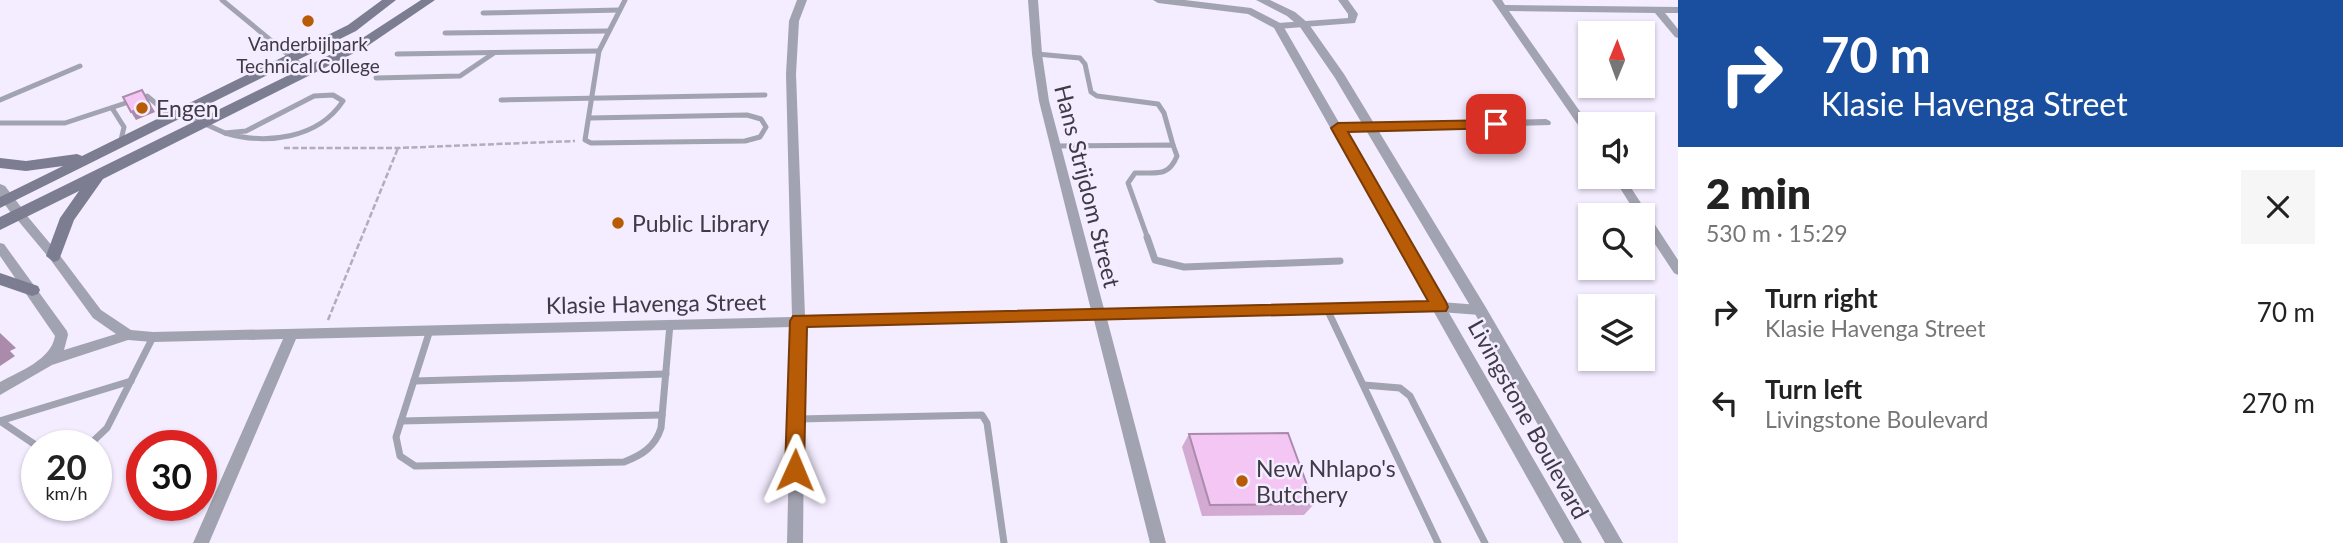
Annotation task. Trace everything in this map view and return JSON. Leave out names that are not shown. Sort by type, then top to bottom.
[{"type":"main road","points":[[3,197],[112,148],[294,58],[352,28],[390,0]]},
{"type":"main road","points":[[0,224],[362,44],[429,0]]},
{"type":"main road","points":[[0,163],[46,165],[112,148]]},
{"type":"main road","points":[[54,256],[60,232],[81,196],[97,177],[117,165]]},
{"type":"main road","points":[[0,279],[32,290]]},
{"type":"street","points":[[795,543],[799,321],[792,74],[794,21],[802,0]]},
{"type":"street","name":"Hans Strijdom Street","points":[[1033,0],[1037,54],[1055,146],[1157,543]]},
{"type":"street","points":[[1157,0],[1251,11],[1278,26],[1352,21],[1353,14],[1343,0]]},
{"type":"street","name":"Livingstone Boulevard","points":[[1261,0],[1291,14],[1304,25],[1340,77],[1480,310],[1614,543]]},
{"type":"street","points":[[1497,0],[1506,8],[1578,116]]},
{"type":"street","points":[[1506,8],[1678,10]]},
{"type":"street","points":[[1657,9],[1678,35]]},
{"type":"street","name":"Livingstone Boulevard","points":[[1278,26],[1573,543]]},
{"type":"street","points":[[1338,128],[1546,123]]},
{"type":"street","points":[[3,197],[54,256],[97,314],[128,335]]},
{"type":"street","points":[[1655,235],[1678,270]]},
{"type":"street","points":[[0,247],[62,335],[60,345],[48,362]]},
{"type":"street","name":"Klasie Havenga Street","points":[[0,389],[48,362],[128,335],[153,337],[292,334],[1327,309],[1440,307],[1480,310]]},
{"type":"street","points":[[201,543],[292,334]]},
{"type":"lane","points":[[222,0],[308,71]]},
{"type":"lane","points":[[589,118],[747,116],[761,119],[766,127],[760,137],[745,141],[591,143],[585,140],[599,51],[625,0]]},
{"type":"lane","points":[[483,12],[620,10]]},
{"type":"lane","points":[[444,33],[608,31]]},
{"type":"lane","points":[[397,54],[599,51]]},
{"type":"lane","points":[[376,78],[460,76],[494,53]]},
{"type":"lane","points":[[1037,54],[1080,58],[1085,64],[1091,92],[1097,96],[1158,104],[1164,113],[1177,162],[1165,172],[1135,173],[1128,183],[1155,260],[1184,267],[1340,261]]},
{"type":"lane","points":[[0,100],[80,66]]},
{"type":"lane","points":[[0,123],[65,123],[147,96],[160,109],[183,114],[225,134],[240,138],[272,139],[301,134],[337,110],[343,101],[333,95],[314,96],[246,131],[225,134]]},
{"type":"lane","points":[[501,100],[765,95]]},
{"type":"lane","points":[[112,108],[124,127],[112,148]]},
{"type":"lane","points":[[1055,146],[1173,145]]},
{"type":"lane","points":[[1327,309],[1438,543]]},
{"type":"lane","points":[[430,329],[401,421],[396,448],[406,464],[415,466],[610,462],[634,458],[653,447],[658,440],[670,324]]},
{"type":"lane","points":[[105,430],[153,337]]},
{"type":"lane","points":[[414,381],[666,374]]},
{"type":"lane","points":[[0,421],[131,381]]},
{"type":"lane","points":[[1364,385],[1400,388],[1410,396],[1485,543]]},
{"type":"lane","points":[[401,421],[662,415]]},
{"type":"lane","points":[[796,419],[982,415],[987,423],[1004,543]]},
{"type":"lane","points":[[0,421],[21,435]]},
{"type":"path","points":[[272,139],[278,148],[398,148],[585,140]]},
{"type":"path","points":[[323,333],[398,148]]},
{"type":"building","points":[[142,90],[150,105],[131,112],[123,97]]},
{"type":"building","name":"New Nhlapo's Butchery","points":[[1288,433],[1314,504],[1210,505],[1189,434]]},
{"type":"place","name":"Vanderbijlpark Technical College","points":[[308,21]]},
{"type":"place","name":"Engen","points":[[142,108]]},
{"type":"place","name":"Public Library","points":[[618,223]]},
{"type":"place","name":"New Nhlapo's Butchery","points":[[1242,481]]},
{"type":"route","points":[[795,470],[799,321],[1440,307],[1338,128],[1496,124]]}]
